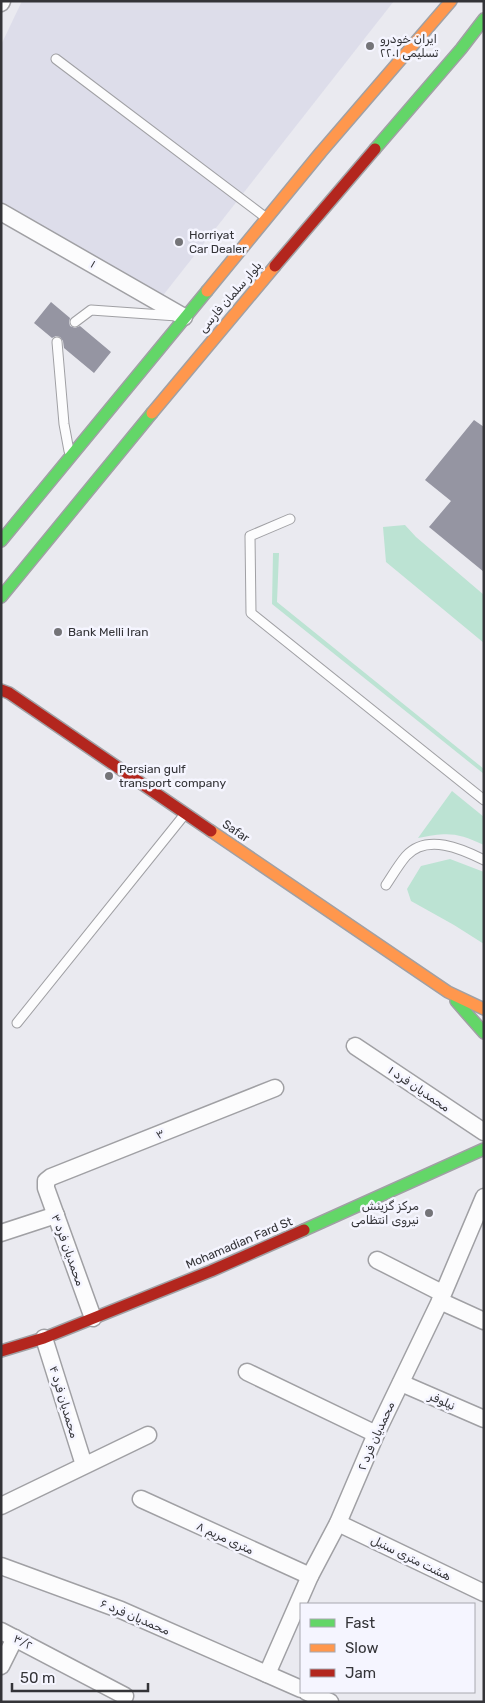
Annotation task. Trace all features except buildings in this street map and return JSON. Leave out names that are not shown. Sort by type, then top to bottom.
[{"type":"main road","name":"بلوار سلمان فارسی","points":[[1,541],[266,218],[451,1]]},
{"type":"main road","name":"بلوار سلمان فارسی","points":[[1,597],[213,338],[484,20]]},
{"type":"main road","points":[[461,49],[484,39]]},
{"type":"main road","name":"Safar","points":[[1,681],[5,692],[448,992],[484,1009]]},
{"type":"main road","name":"Safar","points":[[448,992],[484,1033]]},
{"type":"main road","name":"Mohamadian Fard St","points":[[1,1351],[44,1338],[211,1270],[484,1149]]},
{"type":"street","name":"۱","points":[[1,212],[184,317]]},
{"type":"street","name":"۱ محمدیان فرد","points":[[354,1046],[484,1132]]},
{"type":"street","name":"۳","points":[[46,1181],[275,1088]]},
{"type":"street","name":"۳ محمدیان فرد","points":[[46,1181],[46,1188],[93,1318]]},
{"type":"street","name":"۲ محمدیان فرد","points":[[267,1674],[310,1576],[338,1523],[376,1434],[441,1297],[484,1197]]},
{"type":"street","points":[[1,1233],[56,1215]]},
{"type":"street","points":[[377,1260],[484,1321]]},
{"type":"street","name":"۴ محمدیان فرد","points":[[44,1338],[84,1466]]},
{"type":"street","points":[[247,1372],[376,1434]]},
{"type":"street","name":"نیلوفر","points":[[401,1383],[484,1419]]},
{"type":"street","points":[[1,1506],[148,1435]]},
{"type":"street","name":"۸ متری مریم","points":[[141,1499],[310,1576]]},
{"type":"street","name":"هشت متری سنبل","points":[[338,1523],[484,1593]]},
{"type":"street","name":"۶ محمدیان فرد","points":[[1,1566],[121,1610],[300,1689]]},
{"type":"street","points":[[1,1666],[8,1634]]},
{"type":"street","name":"۳/۲","points":[[8,1634],[125,1696]]},
{"type":"street","points":[[309,1693],[330,1702]]},
{"type":"lane","points":[[56,59],[266,218]]},
{"type":"lane","points":[[75,322],[91,310],[184,317]]},
{"type":"lane","points":[[57,342],[64,424],[70,459]]},
{"type":"lane","points":[[290,519],[250,536],[251,614],[484,800]]},
{"type":"lane","points":[[16,1023],[186,814]]},
{"type":"lane","points":[[386,885],[407,854],[421,846],[446,844],[484,860]]},
{"type":"shaded area","points":[[22,1],[394,1],[161,298],[1,206],[1,45]]},
{"type":"green space","points":[[405,525],[416,537],[484,595],[484,643],[386,562],[383,527]]},
{"type":"green space","points":[[273,553],[279,553],[277,602],[484,769],[484,774],[272,604]]},
{"type":"green space","points":[[452,791],[484,817],[484,845],[452,834],[418,838]]},
{"type":"green space","points":[[450,859],[484,872],[484,944],[411,901],[407,889],[421,866]]},
{"type":"traffic: fast","points":[[375,149],[461,49],[484,19]]},
{"type":"traffic: fast","points":[[1,541],[207,291]]},
{"type":"traffic: fast","points":[[1,597],[152,413]]},
{"type":"traffic: fast","points":[[456,1001],[484,1033]]},
{"type":"traffic: fast","points":[[304,1230],[484,1149]]},
{"type":"traffic: slow","points":[[207,291],[321,152],[451,1]]},
{"type":"traffic: slow","points":[[152,413],[275,266]]},
{"type":"traffic: slow","points":[[211,831],[448,992],[484,1009]]},
{"type":"traffic: jam","points":[[275,266],[375,149]]},
{"type":"traffic: jam","points":[[1,690],[9,693],[211,831]]},
{"type":"traffic: jam","points":[[1,1351],[44,1338],[211,1271],[304,1230]]},
{"type":"place","name":"ایران خودرو تسلیمی ۲۲۰۱","points":[[370,46]]},
{"type":"place","name":"Horriyat Car Dealer","points":[[179,242]]},
{"type":"place","name":"Bank Melli Iran","points":[[58,632]]},
{"type":"place","name":"Persian gulf transport company","points":[[109,776]]},
{"type":"place","name":"مرکز گزینش نیروی انتظامی","points":[[429,1213]]}]
